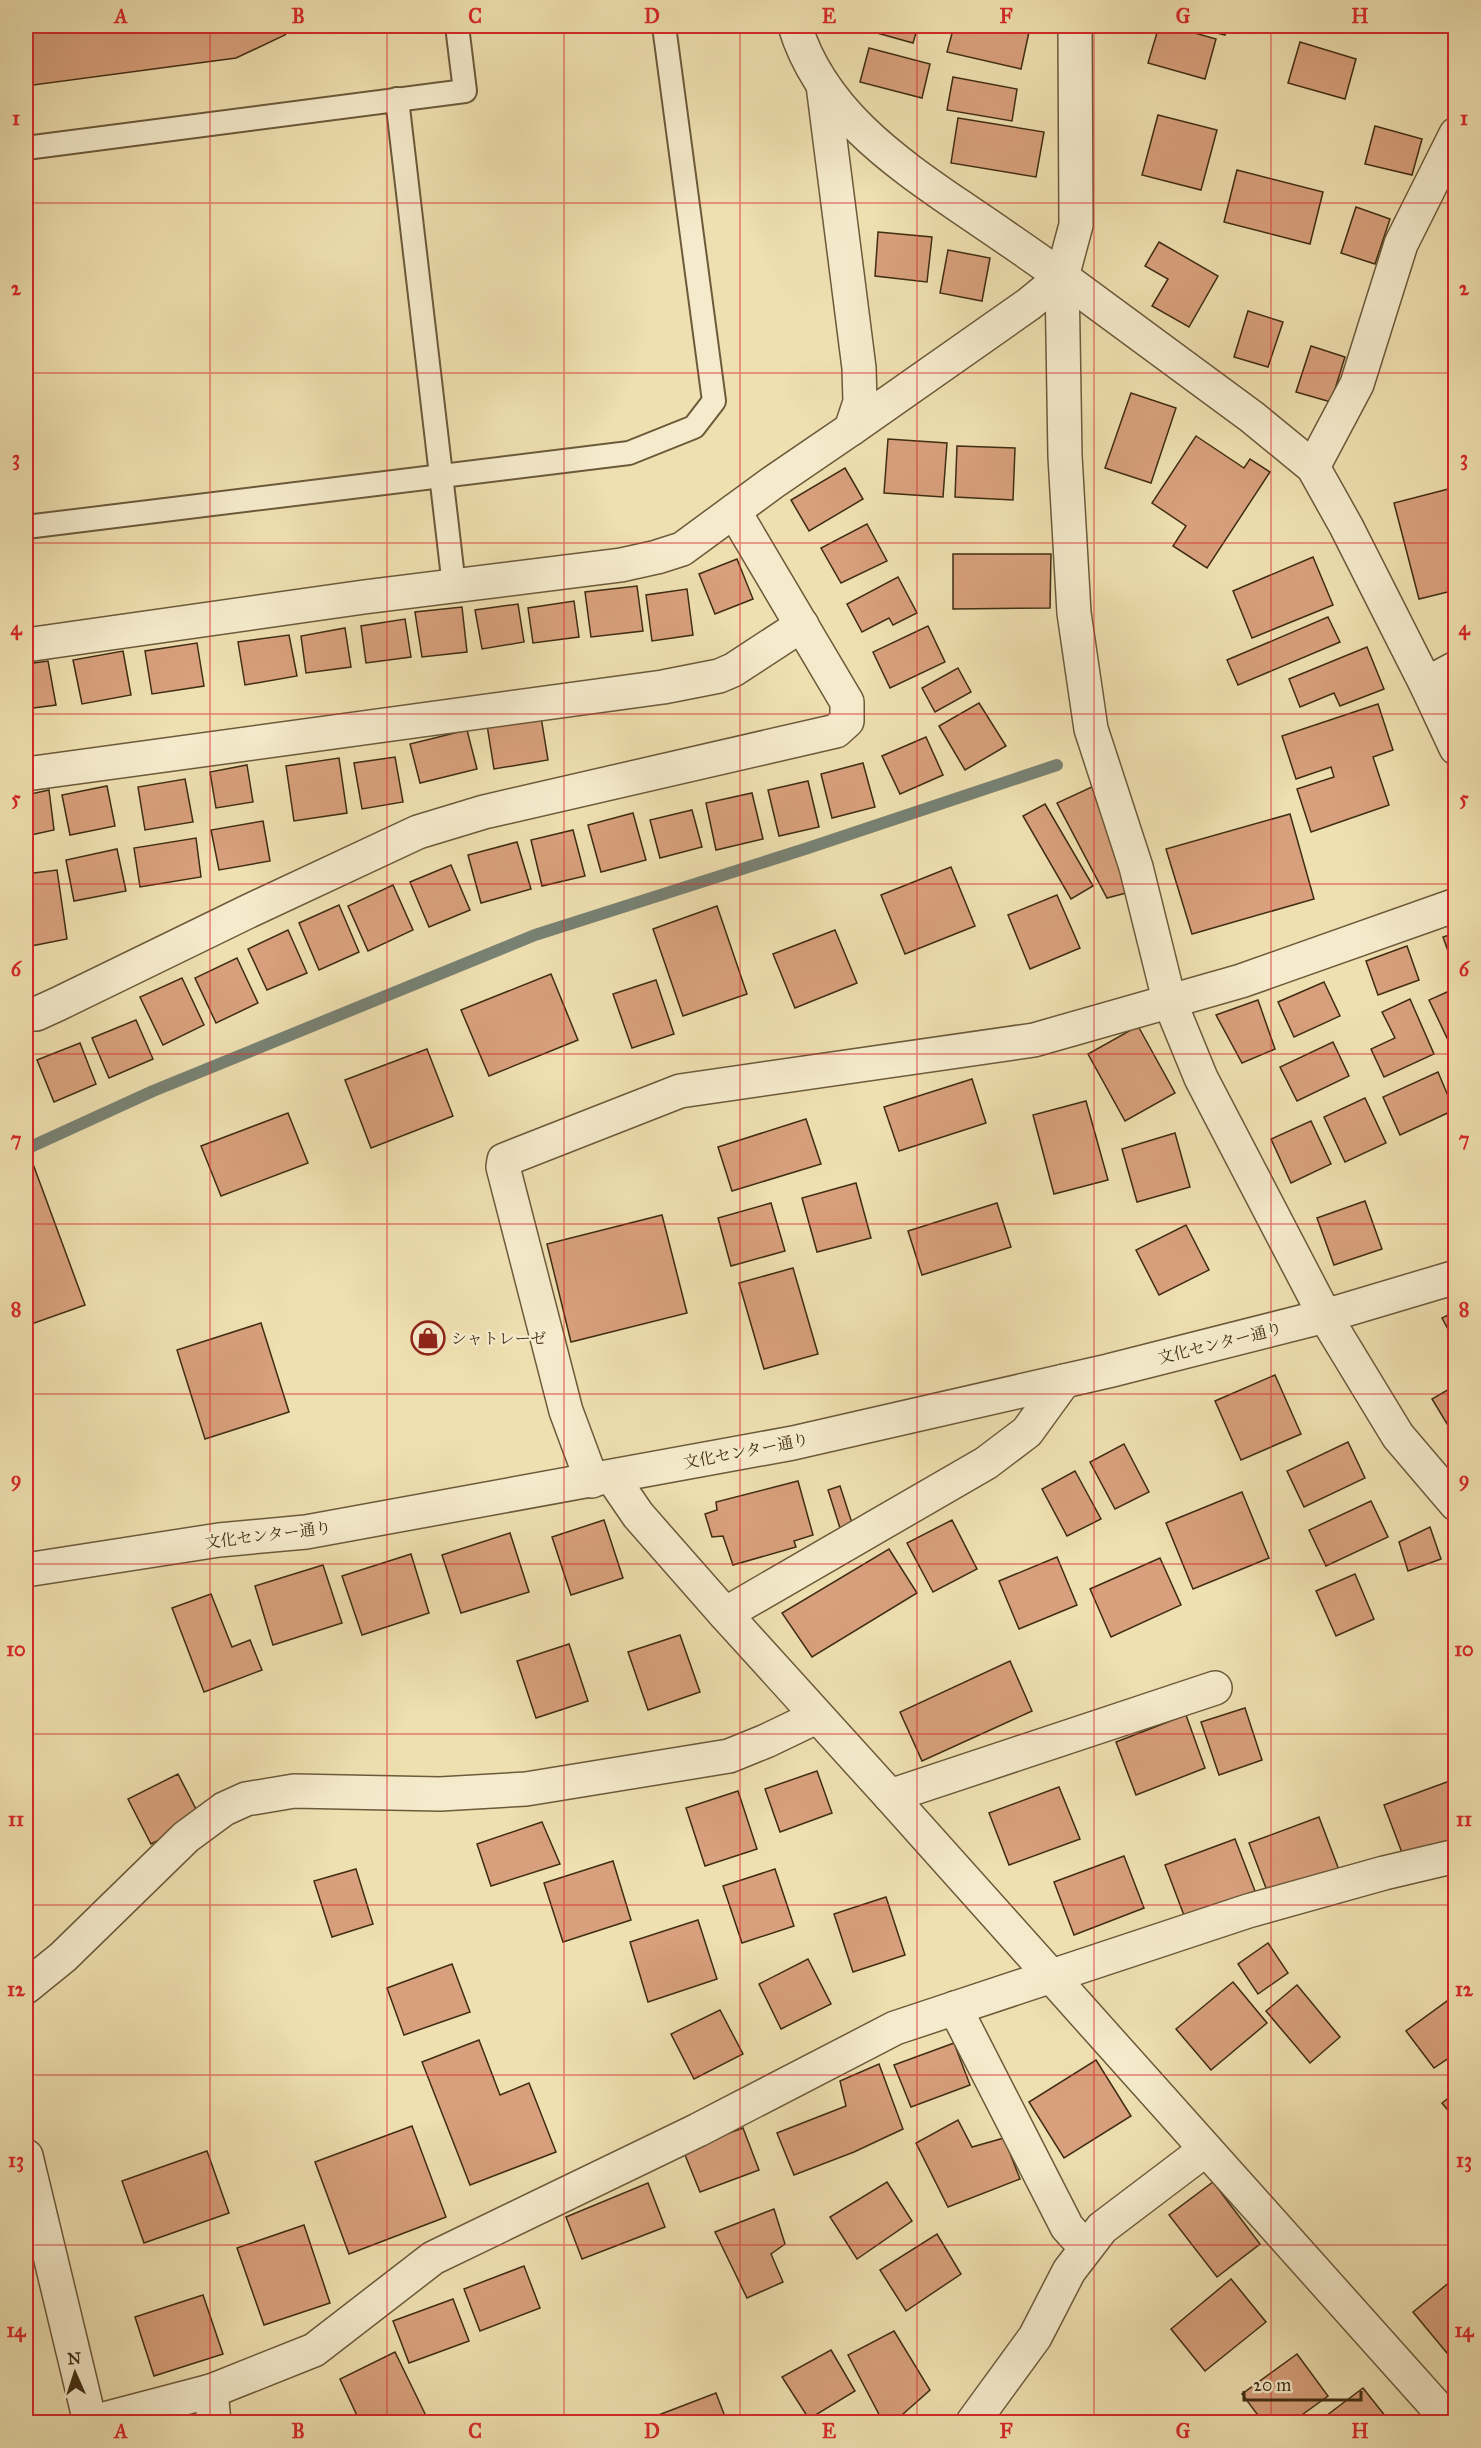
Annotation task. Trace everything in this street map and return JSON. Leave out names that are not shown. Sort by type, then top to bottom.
[{"type":"street","points":[[795,26],[810,62],[823,85],[866,136],[899,165],[1062,277],[1252,417],[1313,467],[1346,526],[1426,684],[1455,748]]},
{"type":"street","points":[[1075,26],[1076,225],[1062,277],[1065,456],[1075,624],[1091,729],[1136,867],[1169,1000],[1201,1078],[1325,1316],[1398,1436],[1455,1504]]},
{"type":"street","points":[[823,85],[859,368],[860,402],[850,429]]},
{"type":"street","points":[[1313,467],[1357,384],[1401,244],[1455,134]]},
{"type":"street","points":[[26,645],[621,565],[682,549],[1029,304],[1062,277]]},
{"type":"street","points":[[26,1012],[36,1014],[58,1004],[351,862],[418,832],[484,812],[836,731],[847,721],[847,702],[734,511]]},
{"type":"street","points":[[26,774],[663,687],[706,679],[733,670],[802,625]]},
{"type":"street","points":[[1426,684],[1455,668]]},
{"type":"street","points":[[1450,2422],[890,1796],[816,1717],[638,1515],[602,1479],[567,1411],[503,1167],[504,1160],[680,1091],[1034,1040],[1241,981],[1455,905]]},
{"type":"street","name":"文化センター通り","points":[[26,1570],[219,1540],[306,1532],[793,1443],[1064,1381],[1325,1316],[1455,1277]]},
{"type":"street","points":[[725,1614],[986,1463],[1027,1432],[1064,1381]]},
{"type":"street","points":[[890,1796],[1215,1688]]},
{"type":"street","points":[[26,1987],[63,1957],[186,1837],[224,1809],[246,1799],[294,1791],[440,1794],[526,1789],[729,1756],[816,1717]]},
{"type":"street","points":[[26,2156],[92,2422],[212,2407],[314,2350],[433,2258],[698,2130],[895,2028],[1248,1911],[1384,1873],[1455,1856]]},
{"type":"street","points":[[955,2008],[1067,2227],[1086,2248]]},
{"type":"street","points":[[973,2422],[1035,2337],[1069,2271],[1102,2228],[1205,2150]]},
{"type":"lane","points":[[26,148],[465,91],[457,26]]},
{"type":"lane","points":[[26,527],[629,453],[694,427],[714,401],[664,26]]},
{"type":"lane","points":[[397,99],[454,586]]},
{"type":"building","points":[[26,26],[292,26],[285,35],[236,58],[26,86]]},
{"type":"building","points":[[852,26],[918,26],[913,43]]},
{"type":"building","points":[[954,26],[1000,26],[1029,32],[1021,69],[947,52]]},
{"type":"building","points":[[1159,26],[1170,26],[1216,39],[1205,79],[1148,63]]},
{"type":"building","points":[[1189,26],[1227,26],[1225,35]]},
{"type":"building","points":[[1300,42],[1356,59],[1345,99],[1288,83]]},
{"type":"building","points":[[869,48],[930,64],[922,98],[860,82]]},
{"type":"building","points":[[953,77],[1017,89],[1012,121],[947,110]]},
{"type":"building","points":[[1158,115],[1217,130],[1201,190],[1142,175]]},
{"type":"building","points":[[958,118],[1044,132],[1036,177],[951,163]]},
{"type":"building","points":[[1375,126],[1422,139],[1412,175],[1365,164]]},
{"type":"building","points":[[1237,170],[1323,192],[1310,244],[1224,222]]},
{"type":"building","points":[[1356,207],[1390,219],[1375,264],[1341,253]]},
{"type":"building","points":[[878,232],[932,237],[927,282],[875,276]]},
{"type":"building","points":[[1159,242],[1218,276],[1189,327],[1152,306],[1168,279],[1145,266]]},
{"type":"building","points":[[948,250],[990,258],[982,301],[940,293]]},
{"type":"building","points":[[1248,311],[1283,322],[1268,367],[1234,357]]},
{"type":"building","points":[[1311,346],[1345,357],[1331,402],[1296,392]]},
{"type":"building","points":[[1131,393],[1176,408],[1151,483],[1105,468]]},
{"type":"building","points":[[1196,436],[1244,468],[1250,459],[1270,472],[1207,568],[1173,546],[1186,526],[1152,503]]},
{"type":"building","points":[[888,439],[947,443],[943,497],[884,493]]},
{"type":"building","points":[[957,446],[1015,448],[1013,500],[955,497]]},
{"type":"building","points":[[845,468],[863,499],[809,531],[791,500]]},
{"type":"building","points":[[1456,487],[1456,590],[1419,599],[1394,503]]},
{"type":"building","points":[[867,524],[887,561],[841,583],[821,548]]},
{"type":"building","points":[[953,554],[1051,554],[1050,608],[953,609]]},
{"type":"building","points":[[1313,557],[1333,605],[1252,638],[1233,591]]},
{"type":"building","points":[[737,559],[753,599],[715,614],[699,574]]},
{"type":"building","points":[[898,577],[917,613],[893,625],[889,618],[862,632],[847,604]]},
{"type":"building","points":[[637,586],[643,631],[591,637],[585,592]]},
{"type":"building","points":[[687,589],[693,635],[652,641],[646,595]]},
{"type":"building","points":[[574,601],[579,637],[533,643],[528,608]]},
{"type":"building","points":[[518,604],[524,642],[482,649],[475,610]]},
{"type":"building","points":[[462,607],[467,652],[422,657],[415,612]]},
{"type":"building","points":[[1328,617],[1340,642],[1238,685],[1227,660]]},
{"type":"building","points":[[405,619],[411,657],[366,663],[361,626]]},
{"type":"building","points":[[928,626],[945,662],[890,688],[873,652]]},
{"type":"building","points":[[345,628],[351,667],[306,673],[301,636]]},
{"type":"building","points":[[289,635],[297,676],[245,685],[238,642]]},
{"type":"building","points":[[197,643],[204,686],[152,694],[145,651]]},
{"type":"building","points":[[1367,647],[1384,689],[1340,706],[1334,693],[1300,707],[1289,679]]},
{"type":"building","points":[[123,651],[131,695],[82,704],[73,660]]},
{"type":"building","points":[[48,661],[56,705],[26,709],[26,664]]},
{"type":"building","points":[[958,668],[971,692],[935,712],[922,688]]},
{"type":"building","points":[[979,703],[1006,746],[965,770],[939,726]]},
{"type":"building","points":[[1378,704],[1393,750],[1373,757],[1389,805],[1311,832],[1297,789],[1334,777],[1331,767],[1296,779],[1282,736]]},
{"type":"building","points":[[541,717],[548,760],[494,769],[487,725]]},
{"type":"building","points":[[467,730],[477,769],[420,783],[410,744]]},
{"type":"building","points":[[926,737],[943,775],[900,794],[882,756]]},
{"type":"building","points":[[395,757],[403,802],[362,809],[354,763]]},
{"type":"building","points":[[339,758],[347,813],[294,821],[286,766]]},
{"type":"building","points":[[863,763],[875,807],[832,818],[821,774]]},
{"type":"building","points":[[247,765],[253,802],[216,808],[210,772]]},
{"type":"building","points":[[185,779],[193,822],[145,830],[138,787]]},
{"type":"building","points":[[808,781],[819,827],[779,836],[768,790]]},
{"type":"building","points":[[1096,785],[1130,892],[1107,898],[1057,803]]},
{"type":"building","points":[[107,786],[115,826],[70,835],[62,795]]},
{"type":"building","points":[[49,790],[54,830],[26,836],[26,795]]},
{"type":"building","points":[[752,793],[763,839],[716,850],[706,803]]},
{"type":"building","points":[[1045,804],[1093,886],[1071,899],[1023,816]]},
{"type":"building","points":[[692,810],[702,847],[660,858],[650,820]]},
{"type":"building","points":[[633,813],[646,860],[601,872],[588,825]]},
{"type":"building","points":[[1290,814],[1314,899],[1192,934],[1166,849]]},
{"type":"building","points":[[263,821],[270,861],[219,870],[211,830]]},
{"type":"building","points":[[573,830],[585,876],[542,886],[531,840]]},
{"type":"building","points":[[196,838],[201,877],[140,887],[134,848]]},
{"type":"building","points":[[517,842],[531,889],[481,903],[468,855]]},
{"type":"building","points":[[117,849],[126,891],[74,901],[66,860]]},
{"type":"building","points":[[451,865],[470,910],[429,927],[410,882]]},
{"type":"building","points":[[951,867],[975,926],[905,954],[881,895]]},
{"type":"building","points":[[57,870],[67,939],[26,947],[26,874]]},
{"type":"building","points":[[393,885],[413,930],[368,951],[348,906]]},
{"type":"building","points":[[1057,895],[1080,948],[1030,969],[1008,915]]},
{"type":"building","points":[[339,905],[359,952],[319,970],[299,923]]},
{"type":"building","points":[[717,906],[747,994],[683,1016],[653,929]]},
{"type":"building","points":[[288,930],[307,973],[267,990],[248,949]]},
{"type":"building","points":[[835,930],[857,983],[795,1008],[773,954]]},
{"type":"building","points":[[1456,933],[1456,967],[1454,968],[1443,937]]},
{"type":"building","points":[[1407,946],[1419,980],[1378,995],[1366,961]]},
{"type":"building","points":[[237,958],[258,1003],[216,1023],[195,978]]},
{"type":"building","points":[[551,974],[578,1040],[489,1076],[461,1010]]},
{"type":"building","points":[[182,978],[204,1025],[163,1045],[140,997]]},
{"type":"building","points":[[656,980],[674,1034],[632,1048],[613,994]]},
{"type":"building","points":[[1324,982],[1340,1016],[1294,1037],[1278,1002]]},
{"type":"building","points":[[1456,988],[1456,1037],[1448,1040],[1429,1000]]},
{"type":"building","points":[[1410,999],[1434,1054],[1384,1077],[1371,1049],[1395,1038],[1382,1012]]},
{"type":"building","points":[[1258,1000],[1275,1049],[1242,1063],[1216,1015]]},
{"type":"building","points":[[136,1020],[153,1059],[109,1078],[92,1038]]},
{"type":"building","points":[[1138,1026],[1175,1093],[1125,1121],[1088,1054]]},
{"type":"building","points":[[1333,1042],[1349,1076],[1297,1101],[1280,1067]]},
{"type":"building","points":[[80,1043],[96,1084],[54,1102],[37,1060]]},
{"type":"building","points":[[427,1049],[453,1116],[371,1148],[345,1080]]},
{"type":"building","points":[[1438,1072],[1454,1110],[1400,1135],[1383,1097]]},
{"type":"building","points":[[972,1079],[986,1123],[899,1151],[884,1107]]},
{"type":"building","points":[[1365,1098],[1386,1143],[1345,1162],[1324,1117]]},
{"type":"building","points":[[1086,1101],[1108,1180],[1054,1194],[1033,1115]]},
{"type":"building","points":[[288,1113],[308,1163],[221,1196],[201,1146]]},
{"type":"building","points":[[806,1119],[821,1164],[732,1191],[718,1147]]},
{"type":"building","points":[[1311,1121],[1331,1164],[1291,1183],[1271,1139]]},
{"type":"building","points":[[1175,1133],[1190,1187],[1137,1202],[1122,1149]]},
{"type":"building","points":[[33,1164],[85,1305],[26,1326],[26,1167]]},
{"type":"building","points":[[856,1183],[871,1238],[817,1252],[802,1198]]},
{"type":"building","points":[[1365,1201],[1382,1249],[1334,1265],[1317,1218]]},
{"type":"building","points":[[771,1203],[785,1251],[731,1266],[718,1218]]},
{"type":"building","points":[[997,1203],[1011,1247],[922,1275],[908,1231]]},
{"type":"building","points":[[662,1215],[687,1313],[571,1342],[547,1244]]},
{"type":"building","points":[[1186,1225],[1209,1270],[1159,1295],[1136,1250]]},
{"type":"building","points":[[793,1268],[818,1354],[764,1369],[739,1283]]},
{"type":"building","points":[[1456,1311],[1456,1344],[1442,1318]]},
{"type":"building","points":[[261,1323],[289,1412],[205,1439],[177,1350]]},
{"type":"building","points":[[1275,1375],[1301,1434],[1241,1460],[1215,1401]]},
{"type":"building","points":[[1456,1385],[1456,1430],[1452,1432],[1432,1399]]},
{"type":"building","points":[[1348,1442],[1365,1478],[1304,1507],[1287,1471]]},
{"type":"building","points":[[1124,1444],[1149,1492],[1115,1509],[1090,1462]]},
{"type":"building","points":[[1075,1471],[1101,1519],[1067,1536],[1042,1489]]},
{"type":"building","points":[[798,1481],[813,1535],[794,1541],[796,1547],[733,1565],[723,1536],[712,1537],[705,1514],[717,1510],[716,1502]]},
{"type":"building","points":[[840,1486],[852,1523],[840,1528],[828,1490]]},
{"type":"building","points":[[1242,1492],[1269,1558],[1193,1589],[1166,1523]]},
{"type":"building","points":[[1371,1501],[1388,1537],[1326,1566],[1309,1530]]},
{"type":"building","points":[[604,1520],[623,1578],[571,1595],[552,1537]]},
{"type":"building","points":[[952,1520],[977,1569],[933,1592],[907,1543]]},
{"type":"building","points":[[1430,1527],[1441,1559],[1408,1571],[1399,1542]]},
{"type":"building","points":[[510,1533],[529,1592],[461,1613],[442,1555]]},
{"type":"building","points":[[889,1549],[917,1593],[812,1657],[782,1613]]},
{"type":"building","points":[[411,1554],[429,1613],[362,1635],[342,1576]]},
{"type":"building","points":[[1057,1557],[1077,1605],[1019,1629],[999,1581]]},
{"type":"building","points":[[1160,1558],[1181,1605],[1111,1637],[1090,1589]]},
{"type":"building","points":[[323,1565],[342,1623],[273,1645],[255,1586]]},
{"type":"building","points":[[1355,1574],[1374,1619],[1336,1636],[1316,1591]]},
{"type":"building","points":[[211,1594],[232,1647],[250,1640],[262,1670],[204,1692],[172,1608]]},
{"type":"building","points":[[680,1635],[700,1692],[648,1710],[628,1652]]},
{"type":"building","points":[[569,1644],[588,1701],[536,1718],[517,1661]]},
{"type":"building","points":[[1010,1661],[1032,1711],[922,1761],[900,1712]]},
{"type":"building","points":[[1245,1708],[1262,1760],[1219,1775],[1201,1722]]},
{"type":"building","points":[[1186,1715],[1205,1768],[1136,1795],[1116,1742]]},
{"type":"building","points":[[817,1771],[832,1813],[780,1832],[765,1789]]},
{"type":"building","points":[[178,1774],[201,1819],[151,1844],[128,1799]]},
{"type":"building","points":[[1455,1779],[1456,1839],[1404,1858],[1384,1805]]},
{"type":"building","points":[[1059,1787],[1080,1839],[1009,1865],[989,1813]]},
{"type":"building","points":[[738,1791],[757,1849],[705,1866],[686,1808]]},
{"type":"building","points":[[1319,1817],[1339,1870],[1269,1896],[1249,1843]]},
{"type":"building","points":[[542,1822],[560,1864],[491,1886],[477,1844]]},
{"type":"building","points":[[1235,1839],[1255,1891],[1185,1918],[1165,1865]]},
{"type":"building","points":[[1124,1856],[1144,1908],[1074,1935],[1054,1882]]},
{"type":"building","points":[[613,1861],[631,1920],[563,1942],[544,1883]]},
{"type":"building","points":[[356,1869],[373,1924],[332,1937],[314,1881]]},
{"type":"building","points":[[775,1869],[794,1926],[742,1943],[723,1886]]},
{"type":"building","points":[[886,1897],[905,1955],[853,1972],[834,1914]]},
{"type":"building","points":[[698,1920],[717,1979],[648,2002],[630,1942]]},
{"type":"building","points":[[1268,1943],[1288,1973],[1258,1994],[1238,1964]]},
{"type":"building","points":[[808,1959],[831,2004],[781,2029],[759,1984]]},
{"type":"building","points":[[452,1964],[470,2012],[404,2035],[387,1988]]},
{"type":"building","points":[[1233,1982],[1267,2023],[1211,2070],[1176,2029]]},
{"type":"building","points":[[1297,1985],[1340,2037],[1310,2063],[1266,2011]]},
{"type":"building","points":[[1454,1996],[1456,2053],[1434,2068],[1406,2031]]},
{"type":"building","points":[[720,2010],[743,2054],[694,2079],[671,2034]]},
{"type":"building","points":[[479,2040],[500,2095],[529,2083],[556,2152],[470,2185],[422,2062]]},
{"type":"building","points":[[954,2043],[970,2085],[911,2107],[894,2065]]},
{"type":"building","points":[[1096,2060],[1131,2116],[1064,2158],[1029,2102]]},
{"type":"building","points":[[879,2064],[903,2129],[854,2152],[794,2175],[777,2133],[846,2106],[840,2081]]},
{"type":"building","points":[[1456,2092],[1456,2120],[1442,2103]]},
{"type":"building","points":[[958,2120],[972,2147],[1004,2138],[1020,2179],[948,2207],[916,2143]]},
{"type":"building","points":[[412,2126],[446,2217],[349,2254],[315,2162]]},
{"type":"building","points":[[743,2128],[759,2170],[700,2192],[683,2150]]},
{"type":"building","points":[[207,2151],[229,2213],[144,2243],[122,2181]]},
{"type":"building","points":[[887,2182],[912,2221],[857,2259],[830,2217]]},
{"type":"building","points":[[1213,2182],[1260,2244],[1217,2277],[1169,2215]]},
{"type":"building","points":[[648,2183],[665,2227],[582,2259],[566,2217]]},
{"type":"building","points":[[774,2209],[785,2244],[771,2254],[783,2282],[747,2298],[715,2232]]},
{"type":"building","points":[[304,2225],[330,2303],[264,2325],[237,2248]]},
{"type":"building","points":[[937,2234],[961,2274],[906,2311],[880,2270]]},
{"type":"building","points":[[524,2266],[540,2308],[480,2331],[464,2289]]},
{"type":"building","points":[[1456,2277],[1456,2364],[1413,2312]]},
{"type":"building","points":[[1231,2279],[1266,2322],[1205,2371],[1171,2329]]},
{"type":"building","points":[[203,2295],[223,2354],[154,2376],[135,2317]]},
{"type":"building","points":[[453,2299],[469,2341],[409,2363],[393,2321]]},
{"type":"building","points":[[894,2331],[930,2390],[894,2422],[883,2422],[848,2355]]},
{"type":"building","points":[[831,2350],[855,2391],[809,2419],[782,2377]]},
{"type":"building","points":[[395,2352],[429,2422],[360,2422],[340,2379]]},
{"type":"building","points":[[1297,2354],[1328,2396],[1292,2422],[1263,2422],[1242,2394]]},
{"type":"building","points":[[1363,2388],[1390,2422],[1318,2422]]},
{"type":"building","points":[[716,2393],[727,2422],[659,2422],[656,2416]]},
{"type":"waterway","points":[[26,1149],[153,1091],[535,935],[808,848],[1057,765]]},
{"type":"place","name":"シャトレーゼ","points":[[428,1338]]}]
